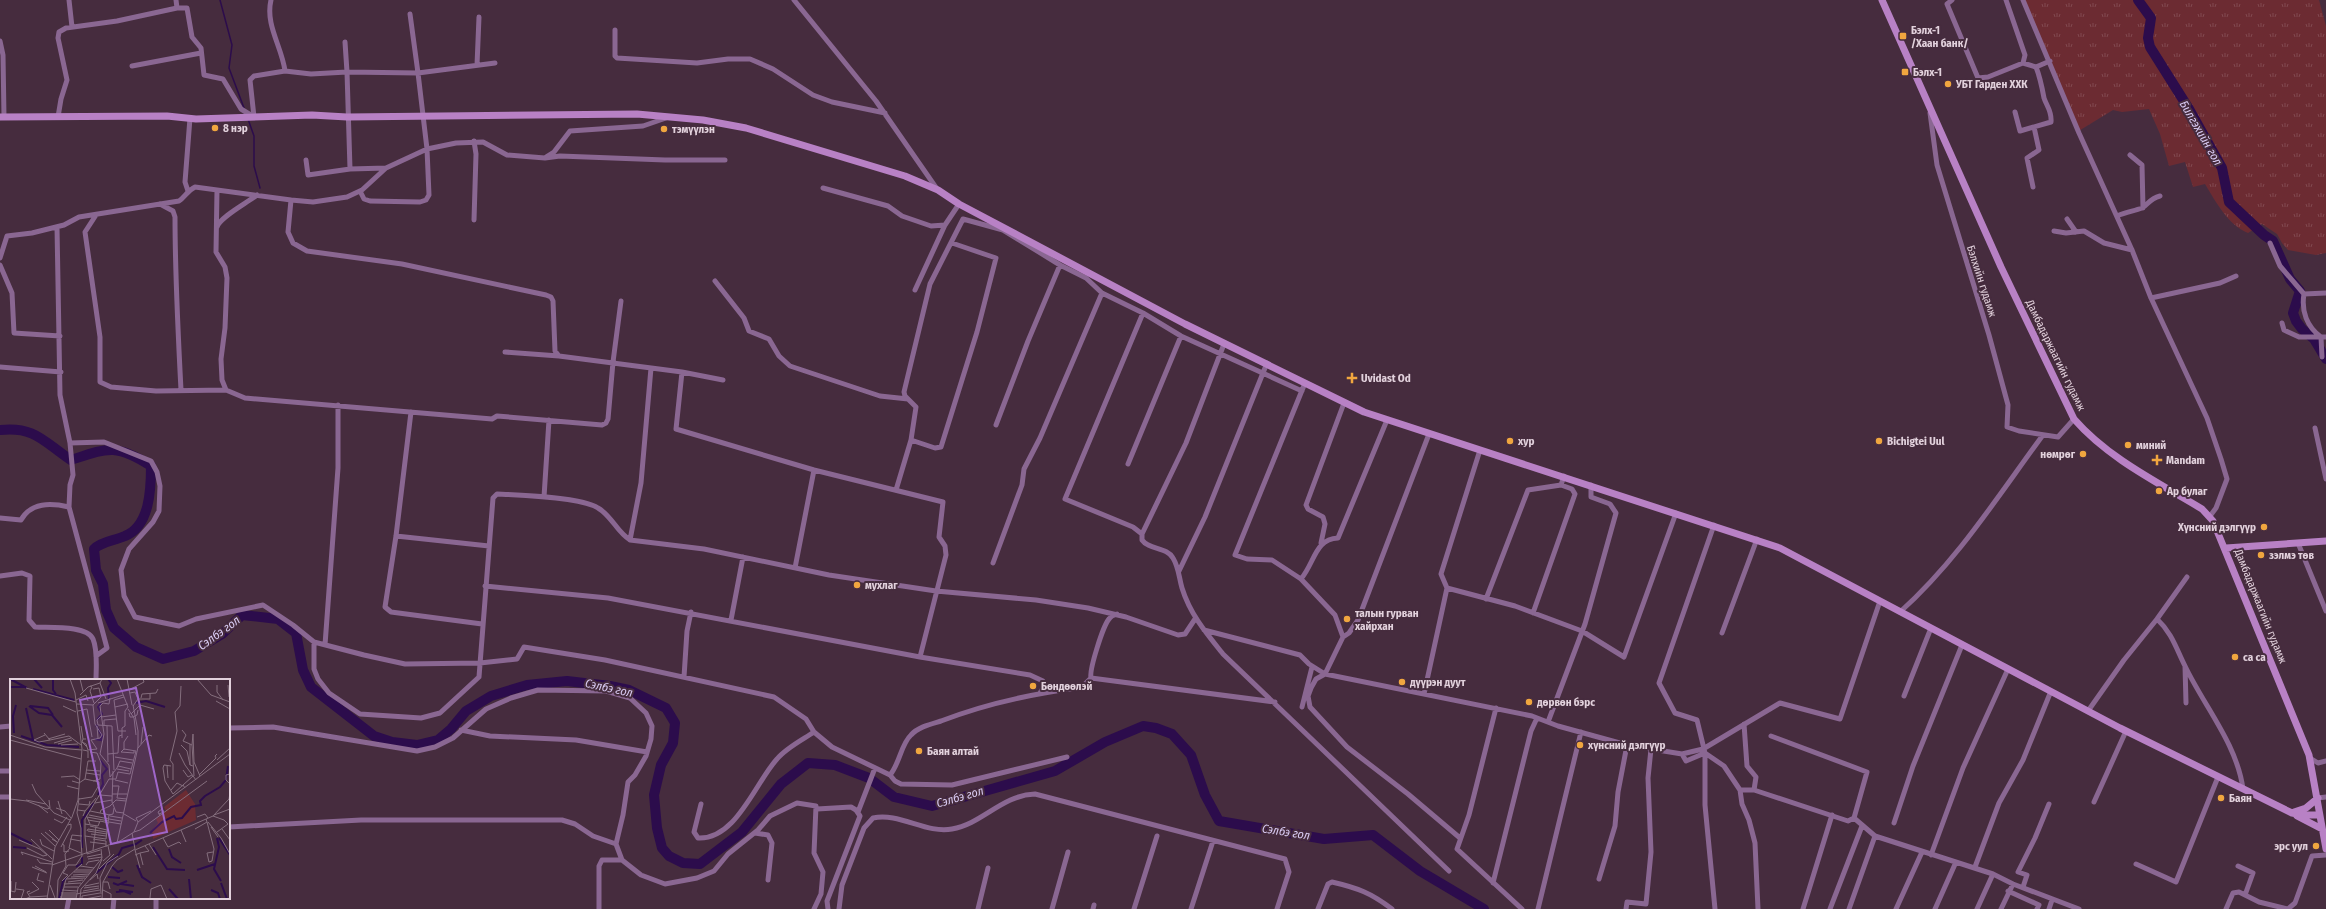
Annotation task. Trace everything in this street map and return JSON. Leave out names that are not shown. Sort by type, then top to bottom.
[{"type":"main road","name":"Дамбадаржаагийн гудамж","points":[[1882,0],[2001,267],[2074,418],[2091,438],[2107,451],[2210,516],[2226,548],[2310,758],[2326,849]]},
{"type":"main road","points":[[2,118],[637,114],[671,116],[746,128],[905,176],[938,190],[959,204],[1004,229],[1224,344],[1267,363],[1303,387],[1387,420],[1564,476],[1757,539],[1780,548],[2088,712],[2292,813],[2322,830]]},
{"type":"main road","points":[[2226,548],[2326,540]]},
{"type":"main road","points":[[2292,813],[2306,808],[2318,798]]},
{"type":"main road","points":[[2292,813],[2302,815],[2319,815]]},
{"type":"street","points":[[69,0],[72,27]]},
{"type":"street","points":[[176,0],[177,8]]},
{"type":"street","points":[[271,0],[269,6],[272,33],[284,61],[285,71]]},
{"type":"street","points":[[794,0],[885,113],[938,190]]},
{"type":"street","points":[[1952,0],[1947,4],[1978,78],[1988,77],[2023,63],[2036,66],[2050,61]]},
{"type":"street","points":[[2006,0],[2025,55],[2023,63]]},
{"type":"street","points":[[2023,0],[2050,61],[2079,133],[2132,250],[2151,298],[2206,418],[2227,478],[2216,508],[2210,516]]},
{"type":"street","points":[[58,117],[61,99],[67,80],[58,38],[59,32],[72,27],[118,21],[177,8],[187,8],[192,37],[200,48],[204,74],[223,79],[241,109],[252,117]]},
{"type":"street","points":[[360,191],[364,199],[370,201],[420,202],[426,200],[429,195],[427,149],[410,14]]},
{"type":"street","points":[[477,66],[479,17]]},
{"type":"street","points":[[616,30],[615,56],[617,58],[697,63],[728,59],[750,59],[773,70],[813,95],[832,102],[885,113]]},
{"type":"street","points":[[0,41],[4,55],[2,72],[2,118]]},
{"type":"street","points":[[346,42],[350,169]]},
{"type":"street","points":[[132,66],[201,53]]},
{"type":"street","points":[[252,117],[250,80],[254,76],[285,71],[311,74],[347,72],[418,73],[495,63]]},
{"type":"street","points":[[2015,112],[2020,131],[2051,122],[2052,112],[2044,98],[2043,83],[2036,66]]},
{"type":"street","name":"Бэлхийн гудамж","points":[[1929,106],[1937,165],[1989,335],[2008,405],[2007,427],[2058,437],[2074,418]]},
{"type":"street","points":[[545,158],[554,152],[570,131],[643,126],[671,116]]},
{"type":"street","points":[[188,191],[185,182],[190,118]]},
{"type":"street","points":[[2033,187],[2027,158],[2038,150],[2034,127]]},
{"type":"street","points":[[474,141],[476,154],[474,220]]},
{"type":"street","points":[[0,258],[7,236],[32,233],[57,227],[72,222],[79,217],[157,203],[179,201],[184,198],[188,191],[195,188],[313,202],[347,197],[360,191],[386,168],[427,149],[474,141],[483,142],[507,155],[545,158],[560,156],[665,160],[725,160]]},
{"type":"street","points":[[2130,155],[2142,165],[2143,208]]},
{"type":"street","points":[[306,160],[308,175],[350,169],[386,168]]},
{"type":"street","points":[[823,188],[882,204],[902,216],[931,226],[945,225]]},
{"type":"street","points":[[217,190],[216,252],[225,267],[227,278],[225,328],[221,359],[222,380],[226,390]]},
{"type":"street","points":[[216,230],[222,218],[240,208],[258,195]]},
{"type":"street","points":[[2117,216],[2128,211],[2143,208],[2150,199],[2160,196]]},
{"type":"street","points":[[291,200],[288,232],[293,243],[307,251],[402,264],[551,297],[555,350],[559,356]]},
{"type":"street","points":[[179,201],[173,211],[181,390]]},
{"type":"street","points":[[157,203],[173,211]]},
{"type":"street","points":[[914,290],[945,225],[959,204]]},
{"type":"street","points":[[96,215],[85,232],[100,337],[100,382],[111,387],[156,391],[226,390],[246,398],[492,419],[497,416],[606,423],[621,301]]},
{"type":"street","points":[[896,490],[911,440],[916,407],[908,399],[904,392],[930,284],[963,219],[1004,229],[1060,265],[1086,278],[1102,293],[1143,313],[1180,336],[1263,374],[1303,387],[1235,554],[1247,559],[1272,560],[1301,579],[1335,615],[1343,637]]},
{"type":"street","points":[[2067,219],[2076,232]]},
{"type":"street","points":[[57,227],[61,372],[60,395],[70,444],[73,475],[70,486],[69,507],[107,648],[96,656]]},
{"type":"street","points":[[2054,231],[2066,233],[2084,231],[2104,243],[2132,250]]},
{"type":"street","points":[[911,440],[935,448],[941,447],[977,332],[996,258],[952,243]]},
{"type":"street","points":[[2270,243],[2280,266],[2304,294]]},
{"type":"street","points":[[0,265],[12,293],[14,333],[60,336]]},
{"type":"street","points":[[996,425],[1028,341],[1060,265]]},
{"type":"street","points":[[2151,298],[2220,284],[2236,276]]},
{"type":"street","points":[[715,281],[744,318],[749,331],[769,339],[779,356],[790,366],[880,396],[908,399]]},
{"type":"street","points":[[993,563],[1022,485],[1024,469],[1040,438],[1102,293]]},
{"type":"street","points":[[2304,294],[2326,293]]},
{"type":"street","points":[[2304,294],[2302,306],[2312,330],[2321,337],[2322,357]]},
{"type":"street","points":[[1142,534],[1133,527],[1065,499],[1143,313]]},
{"type":"street","points":[[2282,323],[2284,330],[2292,335],[2321,337]]},
{"type":"street","points":[[1128,464],[1180,336]]},
{"type":"street","points":[[1224,344],[1186,443],[1142,534],[1142,540],[1144,544],[1167,552],[1173,557],[1179,571],[1182,588],[1195,619],[1223,654],[1275,702],[1449,871]]},
{"type":"street","points":[[505,352],[613,362],[682,372],[723,380]]},
{"type":"street","points":[[1179,571],[1205,517],[1267,363]]},
{"type":"street","points":[[0,368],[61,372]]},
{"type":"street","points":[[630,540],[641,483],[651,368]]},
{"type":"street","points":[[682,372],[676,429],[814,470],[943,502],[939,537],[947,550],[920,657]]},
{"type":"street","points":[[1301,579],[1310,568],[1321,542],[1325,524],[1323,517],[1308,509],[1306,505],[1344,403]]},
{"type":"street","points":[[325,645],[338,468],[338,405]]},
{"type":"street","points":[[411,412],[396,536],[385,607],[387,611],[482,624]]},
{"type":"street","points":[[544,497],[549,420]]},
{"type":"street","points":[[1321,542],[1328,538],[1338,538],[1387,420]]},
{"type":"street","points":[[2314,428],[2326,478]]},
{"type":"street","points":[[1429,434],[1358,620],[1349,633],[1343,637],[1323,673],[1316,679],[1308,696],[1310,707],[1347,747],[1408,794],[1460,838]]},
{"type":"street","points":[[1900,612],[1924,591],[1958,551],[2043,435]]},
{"type":"street","points":[[70,444],[104,442],[151,461],[157,472],[160,486],[159,512],[153,522],[128,549],[121,570],[124,596],[135,617],[179,626],[196,620],[263,605],[294,624],[314,642],[405,664],[480,663],[517,659],[524,647],[605,660],[684,677],[774,697],[806,719],[814,732],[832,747],[890,775],[895,781],[901,784],[952,785],[1067,757]]},
{"type":"street","points":[[1424,694],[1447,588],[1441,574],[1480,450]]},
{"type":"street","points":[[795,568],[814,470]]},
{"type":"street","points":[[1561,485],[1564,476]]},
{"type":"street","points":[[1486,598],[1528,490],[1561,485],[1572,489],[1575,494],[1533,613]]},
{"type":"street","points":[[1548,722],[1582,631],[1616,513],[1610,504],[1591,497],[1591,485]]},
{"type":"street","points":[[314,642],[314,669],[325,689],[360,714],[371,716],[421,718],[440,713],[478,677],[494,495],[544,497],[596,506],[605,512],[620,534],[630,540],[704,549],[795,568],[936,591],[1039,600],[1117,614],[1183,635],[1195,619]]},
{"type":"street","points":[[0,518],[21,520],[25,512],[33,507],[55,504],[69,507]]},
{"type":"street","points":[[1447,588],[1486,598],[1582,631],[1624,657],[1676,513]]},
{"type":"street","points":[[1714,525],[1660,683],[1675,713],[1697,720],[1704,751],[1705,805],[1715,909]]},
{"type":"street","points":[[396,536],[489,546]]},
{"type":"street","points":[[1722,633],[1757,539]]},
{"type":"street","points":[[2298,543],[2326,611]]},
{"type":"street","points":[[731,620],[743,557]]},
{"type":"street","points":[[0,576],[22,574],[30,576],[31,624],[35,627],[83,630],[94,640],[96,679]]},
{"type":"street","points":[[2088,712],[2135,644],[2157,619],[2187,577]]},
{"type":"street","points":[[485,586],[608,598],[691,612],[920,657],[1038,677],[1044,684],[1040,693]]},
{"type":"street","points":[[1204,630],[1300,655],[1323,673],[1496,708],[1537,718],[1627,745],[1682,754],[1686,761],[1780,703],[1840,719],[1880,601]]},
{"type":"street","points":[[684,677],[687,631],[691,612]]},
{"type":"street","points":[[890,775],[899,763],[910,735],[917,731],[969,710],[1040,693],[1082,687],[1091,678],[1091,669],[1106,625],[1112,616],[1117,614]]},
{"type":"street","points":[[2157,619],[2168,629],[2185,665],[2240,769],[2243,789]]},
{"type":"street","points":[[1904,696],[1931,628]]},
{"type":"street","points":[[1894,823],[1913,766],[1962,645]]},
{"type":"street","points":[[2185,665],[2186,703]]},
{"type":"street","points":[[1302,707],[1314,667]]},
{"type":"street","points":[[1930,854],[1963,768],[2008,669]]},
{"type":"street","points":[[1091,678],[1275,702]]},
{"type":"street","points":[[230,728],[273,727],[417,751],[435,747],[453,738],[460,730],[486,709],[511,698],[538,690],[606,691],[630,698],[646,713],[652,726],[647,752],[635,774],[628,782],[623,815],[616,844],[622,860],[641,875],[665,884],[697,878],[714,871],[728,854],[755,833],[770,816],[796,803],[816,806],[817,809],[851,808],[858,812]]},
{"type":"street","points":[[1975,867],[1999,803],[2023,760],[2050,691]]},
{"type":"street","points":[[1496,708],[1469,815],[1457,846],[1459,852],[1522,909]]},
{"type":"street","points":[[1493,883],[1531,731],[1537,718]]},
{"type":"street","points":[[1744,724],[1744,753],[1747,766],[1756,777],[1754,790]]},
{"type":"street","points":[[0,727],[10,726]]},
{"type":"street","points":[[460,730],[490,736],[576,740],[647,752]]},
{"type":"street","points":[[2094,802],[2126,731]]},
{"type":"street","points":[[700,804],[694,832],[698,838],[706,838],[728,827],[777,758],[814,732]]},
{"type":"street","points":[[1538,909],[1581,732]]},
{"type":"street","points":[[1740,790],[1754,790],[1848,821],[1854,818],[1867,772],[1771,736]]},
{"type":"street","points":[[1599,879],[1615,826],[1618,792],[1627,745]]},
{"type":"street","points":[[1626,909],[1626,902],[1646,904],[1651,852],[1648,778],[1651,749]]},
{"type":"street","points":[[1704,751],[1724,766],[1740,790],[1742,804],[1749,820],[1755,843],[1758,909]]},
{"type":"street","points":[[2310,758],[2318,763],[2326,761]]},
{"type":"street","points":[[828,909],[827,901],[860,820],[858,812],[875,768]]},
{"type":"street","points":[[2136,864],[2176,882],[2218,777]]},
{"type":"street","points":[[839,909],[842,885],[864,828],[870,821],[877,818],[893,818],[940,829],[953,829],[966,824],[1013,798],[1035,794],[1285,860],[1289,872],[1277,909]]},
{"type":"street","points":[[0,798],[10,797]]},
{"type":"street","points":[[2318,798],[2326,797]]},
{"type":"street","points":[[2023,887],[2027,875],[2018,872],[2035,838],[2049,804]]},
{"type":"street","points":[[814,909],[821,894],[823,872],[814,853],[817,809]]},
{"type":"street","points":[[1803,909],[1832,815]]},
{"type":"street","points":[[1854,818],[1875,836],[1922,852],[1975,867],[2052,900],[2078,909]]},
{"type":"street","points":[[230,827],[361,820],[562,820],[575,824],[593,836],[616,844]]},
{"type":"street","points":[[1830,909],[1862,826]]},
{"type":"street","points":[[755,833],[768,835],[772,843],[768,880]]},
{"type":"street","points":[[1134,909],[1157,836]]},
{"type":"street","points":[[1849,909],[1875,836]]},
{"type":"street","points":[[1191,909],[1213,840]]},
{"type":"street","points":[[1052,909],[1068,852]]},
{"type":"street","points":[[1896,909],[1922,852]]},
{"type":"street","points":[[2226,909],[2233,893],[2239,892],[2258,902],[2288,909],[2295,903],[2312,856],[2326,855]]},
{"type":"street","points":[[599,909],[599,866],[602,860],[622,860]]},
{"type":"street","points":[[1935,909],[1956,862]]},
{"type":"street","points":[[2238,866],[2253,873],[2245,895]]},
{"type":"street","points":[[978,909],[988,868]]},
{"type":"street","points":[[1977,909],[1993,874]]},
{"type":"street","points":[[1318,909],[1328,884],[1332,882],[1359,888],[1372,894],[1392,909]]},
{"type":"street","points":[[2001,909],[2008,891],[2013,884]]},
{"type":"street","points":[[2008,891],[2039,905],[2037,909]]},
{"type":"street","points":[[67,909],[69,899]]},
{"type":"street","points":[[113,909],[114,899]]},
{"type":"street","points":[[2049,909],[2052,900]]},
{"type":"green space","points":[[2024,0],[2319,0],[2326,26],[2326,253],[2316,255],[2288,250],[2277,234],[2262,224],[2248,233],[2234,224],[2223,212],[2205,184],[2193,187],[2185,162],[2169,166],[2160,134],[2149,109],[2122,112],[2113,110],[2077,132]]},
{"type":"waterway","points":[[220,0],[232,45],[229,68],[244,108]]},
{"type":"waterway","name":"Билгэхийн гол","points":[[2138,0],[2151,18],[2148,38],[2150,47],[2189,109],[2222,168],[2229,202],[2264,235],[2273,241],[2290,279],[2300,291],[2293,313],[2296,321],[2302,329],[2314,339],[2326,359]]},
{"type":"waterway","points":[[248,119],[254,136],[254,166],[260,188]]},
{"type":"waterway","name":"Сэлбэ гол","points":[[0,430],[12,429],[31,433],[71,460],[94,453],[111,450],[129,454],[151,466],[149,496],[144,516],[140,524],[125,536],[104,543],[94,549],[96,570],[103,584],[106,610],[114,628],[136,647],[163,659],[194,651],[222,634],[242,615],[278,619],[296,633],[303,670],[311,687],[374,736],[392,742],[417,745],[438,740],[451,729],[466,711],[491,696],[527,685],[567,681],[610,686],[629,690],[666,708],[675,723],[673,743],[661,765],[654,795],[657,828],[662,848],[669,856],[683,863],[700,864],[742,832],[781,784],[808,763],[835,765],[869,778],[894,797],[932,806],[1055,771],[1105,742],[1143,726],[1156,728],[1172,734],[1191,755],[1205,795],[1219,821],[1324,839],[1373,835],[1420,871],[1484,909]]},
{"type":"place","name":"Бэлх-1 /Хаан банк/","points":[[1903,36]]},
{"type":"place","name":"Бэлх-1","points":[[1905,72]]},
{"type":"place","name":"УБТ Гарден ХХК","points":[[1948,84]]},
{"type":"place","name":"8 нэр","points":[[215,128]]},
{"type":"place","name":"тэмүүлэн","points":[[664,129]]},
{"type":"place","name":"Uvidast Od","points":[[1352,378]]},
{"type":"place","name":"хур","points":[[1510,441]]},
{"type":"place","name":"Bichigtei Uul","points":[[1879,441]]},
{"type":"place","name":"миний","points":[[2128,445]]},
{"type":"place","name":"нөмрөг","points":[[2083,454]]},
{"type":"place","name":"Mandam","points":[[2157,460]]},
{"type":"place","name":"Ар булаг","points":[[2159,491]]},
{"type":"place","name":"Хүнсний дэлгүүр","points":[[2264,527]]},
{"type":"place","name":"зэлмэ төв","points":[[2261,555]]},
{"type":"place","name":"мухлаг","points":[[857,585]]},
{"type":"place","name":"талын гурван хайрхан","points":[[1347,619]]},
{"type":"place","name":"са са","points":[[2235,657]]},
{"type":"place","name":"дүүрэн дуут","points":[[1402,682]]},
{"type":"place","name":"Бөндөөлэй","points":[[1033,686]]},
{"type":"place","name":"дөрвөн бэрс","points":[[1529,702]]},
{"type":"place","name":"хүнсний дэлгүүр","points":[[1580,745]]},
{"type":"place","name":"Баян алтай","points":[[919,751]]},
{"type":"place","name":"Баян","points":[[2221,798]]},
{"type":"place","name":"эрс уул","points":[[2316,846]]}]
